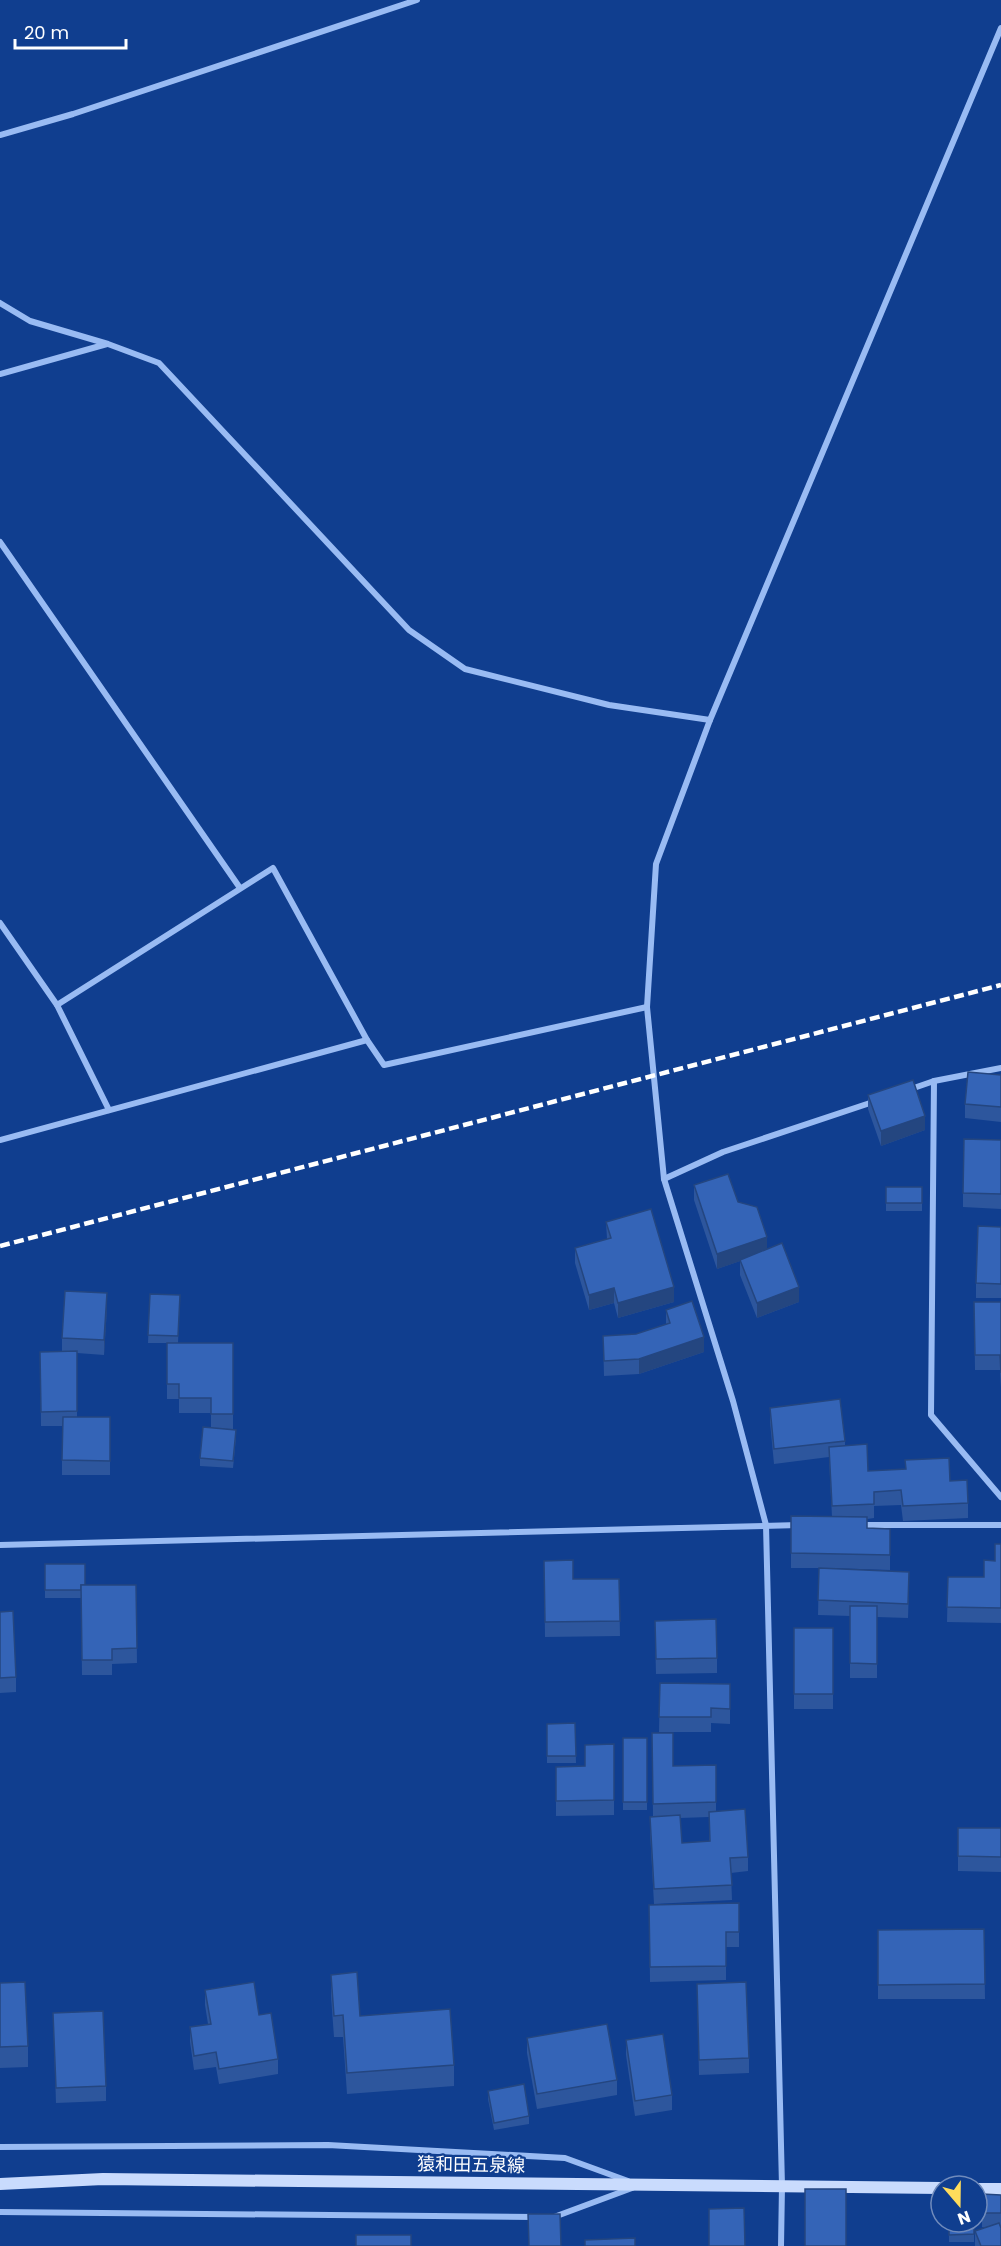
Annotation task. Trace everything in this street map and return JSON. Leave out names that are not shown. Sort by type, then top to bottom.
[{"type":"main road","name":"猿和田五泉線","points":[[0,2184],[103,2179],[929,2188]]},
{"type":"street","points":[[0,135],[73,114],[417,0]]},
{"type":"street","points":[[781,2246],[782,2186],[766,1525],[733,1401],[664,1179],[647,1007],[656,864],[710,720],[1001,28]]},
{"type":"street","points":[[0,303],[30,321],[108,344],[159,363],[408,630],[465,669],[609,705],[710,720]]},
{"type":"street","points":[[0,374],[108,344]]},
{"type":"street","points":[[0,542],[240,888]]},
{"type":"street","points":[[57,1005],[273,868],[367,1040],[384,1065],[647,1007]]},
{"type":"street","points":[[0,923],[57,1005],[109,1110]]},
{"type":"street","points":[[0,1140],[367,1040]]},
{"type":"street","points":[[901,1092],[934,1081],[1001,1068]]},
{"type":"street","points":[[934,1081],[930,1415],[1001,1497]]},
{"type":"street","points":[[664,1179],[723,1152],[879,1100]]},
{"type":"street","points":[[0,1545],[802,1525]]},
{"type":"street","points":[[848,1525],[1001,1525]]},
{"type":"street","points":[[0,2146],[328,2145],[565,2158],[641,2185]]},
{"type":"street","points":[[0,2212],[559,2217],[641,2185]]},
{"type":"building","points":[[968,1072],[1001,1075],[1001,1107],[965,1104]]},
{"type":"building","points":[[913,1080],[925,1116],[881,1131],[868,1095]]},
{"type":"building","points":[[964,1139],[1001,1140],[1001,1194],[963,1193]]},
{"type":"building","points":[[728,1174],[738,1202],[757,1207],[767,1237],[717,1254],[694,1185]]},
{"type":"building","points":[[886,1187],[922,1187],[922,1203],[886,1203]]},
{"type":"building","points":[[651,1209],[674,1287],[618,1303],[614,1288],[589,1295],[575,1248],[611,1238],[606,1222]]},
{"type":"building","points":[[978,1226],[1001,1227],[1001,1284],[976,1283]]},
{"type":"building","points":[[782,1243],[799,1287],[757,1303],[740,1260]]},
{"type":"building","points":[[65,1291],[107,1293],[104,1340],[62,1338]]},
{"type":"building","points":[[150,1294],[180,1295],[178,1336],[148,1335]]},
{"type":"building","points":[[692,1301],[704,1337],[639,1359],[604,1361],[603,1336],[636,1334],[670,1323],[666,1310]]},
{"type":"building","points":[[974,1302],[1001,1302],[1001,1373],[1000,1355],[975,1355]]},
{"type":"building","points":[[167,1343],[233,1343],[233,1414],[211,1414],[211,1398],[179,1398],[179,1384],[167,1384]]},
{"type":"building","points":[[77,1351],[77,1411],[41,1412],[40,1352]]},
{"type":"building","points":[[840,1399],[845,1441],[774,1449],[770,1408]]},
{"type":"building","points":[[63,1417],[110,1417],[110,1461],[62,1460]]},
{"type":"building","points":[[203,1427],[236,1430],[233,1461],[200,1458]]},
{"type":"building","points":[[867,1444],[868,1471],[906,1469],[905,1460],[949,1458],[950,1481],[967,1480],[968,1503],[903,1506],[901,1490],[874,1492],[874,1504],[832,1506],[829,1447]]},
{"type":"building","points":[[791,1516],[867,1517],[867,1528],[890,1529],[890,1555],[791,1553]]},
{"type":"building","points":[[995,1544],[1001,1544],[1001,1608],[947,1607],[948,1577],[984,1577],[984,1560],[995,1561]]},
{"type":"building","points":[[573,1560],[573,1579],[619,1579],[620,1621],[545,1622],[544,1561]]},
{"type":"building","points":[[45,1564],[85,1564],[85,1585],[81,1585],[81,1590],[45,1590]]},
{"type":"building","points":[[819,1568],[909,1572],[908,1604],[818,1600]]},
{"type":"building","points":[[81,1585],[136,1585],[137,1648],[112,1649],[112,1660],[82,1660]]},
{"type":"building","points":[[850,1606],[877,1606],[877,1664],[850,1663]]},
{"type":"building","points":[[13,1611],[16,1677],[0,1678],[0,1612]]},
{"type":"building","points":[[716,1619],[717,1658],[656,1659],[655,1621]]},
{"type":"building","points":[[794,1628],[833,1628],[833,1694],[794,1694]]},
{"type":"building","points":[[660,1683],[730,1684],[730,1709],[711,1708],[711,1717],[659,1717]]},
{"type":"building","points":[[575,1723],[576,1756],[547,1756],[547,1724]]},
{"type":"building","points":[[652,1733],[673,1733],[673,1766],[716,1765],[716,1802],[653,1804]]},
{"type":"building","points":[[623,1738],[647,1738],[647,1802],[623,1802]]},
{"type":"building","points":[[614,1744],[614,1800],[556,1801],[556,1767],[585,1766],[585,1745]]},
{"type":"building","points":[[745,1809],[748,1857],[730,1858],[732,1885],[654,1889],[650,1817],[680,1815],[682,1843],[710,1841],[709,1812]]},
{"type":"building","points":[[958,1828],[1001,1828],[1001,1857],[958,1856]]},
{"type":"building","points":[[739,1903],[739,1932],[726,1932],[726,1966],[650,1967],[649,1905]]},
{"type":"building","points":[[984,1929],[985,1984],[878,1985],[878,1930]]},
{"type":"building","points":[[357,1972],[360,2016],[450,2009],[454,2065],[347,2073],[343,2015],[334,2016],[331,1975]]},
{"type":"building","points":[[25,1982],[28,2046],[0,2047],[0,1983]]},
{"type":"building","points":[[254,1982],[259,2015],[271,2013],[278,2059],[219,2069],[216,2052],[194,2056],[190,2027],[211,2024],[205,1990]]},
{"type":"building","points":[[746,1982],[749,2058],[699,2060],[697,1984]]},
{"type":"building","points":[[103,2011],[106,2086],[56,2088],[53,2013]]},
{"type":"building","points":[[607,2024],[617,2080],[537,2094],[527,2038]]},
{"type":"building","points":[[663,2034],[672,2095],[635,2101],[626,2040]]},
{"type":"building","points":[[524,2084],[529,2116],[494,2123],[488,2091]]},
{"type":"building","points":[[805,2189],[846,2189],[846,2246],[805,2246]]},
{"type":"building","points":[[989,2194],[1001,2195],[1001,2213],[989,2213]]},
{"type":"building","points":[[744,2208],[745,2246],[709,2246],[709,2209]]},
{"type":"building","points":[[528,2214],[560,2214],[561,2246],[529,2246]]},
{"type":"building","points":[[999,2223],[1001,2246],[981,2246],[976,2234],[989,2234],[989,2226]]},
{"type":"building","points":[[356,2235],[411,2235],[411,2246],[356,2246]]},
{"type":"building","points":[[635,2238],[635,2246],[585,2246],[585,2240]]},
{"type":"railway","points":[[0,1246],[1001,985]]}]
